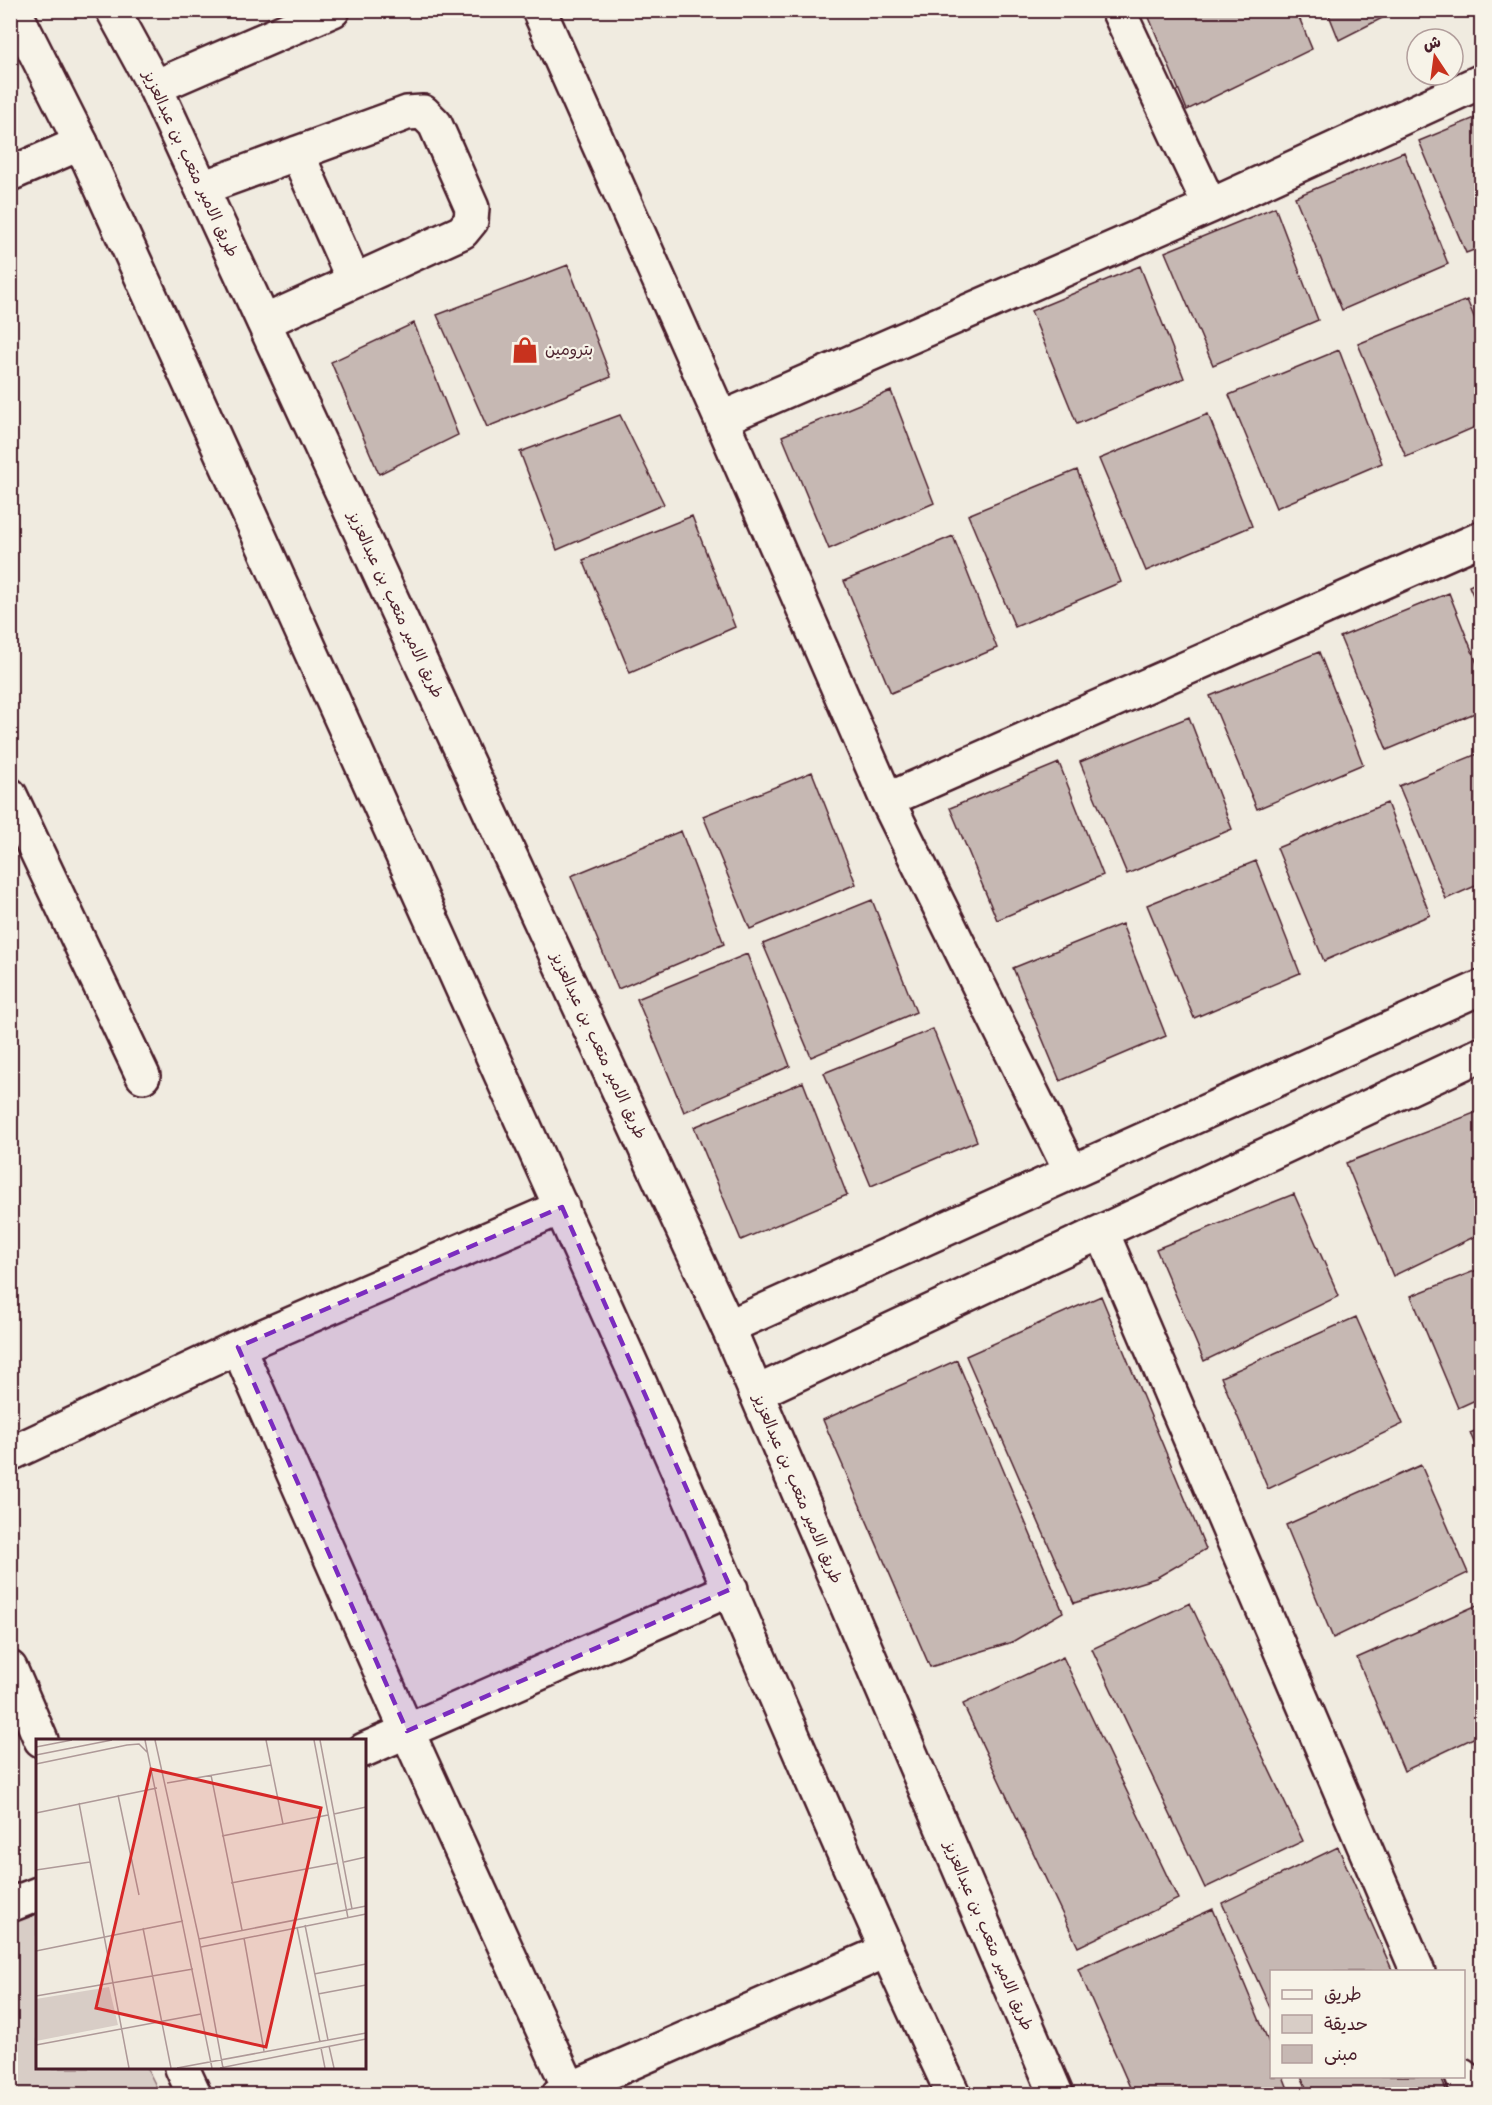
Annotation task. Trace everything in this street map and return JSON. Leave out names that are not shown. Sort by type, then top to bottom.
[{"type":"street","points":[[14,10],[81,142],[562,1207],[731,1589],[886,1951],[953,2094]]},
{"type":"street","name":"طريق الامير متعب بن عبدالعزيز","points":[[113,10],[155,87],[728,1327],[1056,2094]]},
{"type":"street","points":[[155,87],[333,10]]},
{"type":"street","points":[[538,10],[721,419],[887,800],[1071,1172]]},
{"type":"street","points":[[1118,10],[1210,206]]},
{"type":"street","points":[[721,419],[1210,206],[1482,81]]},
{"type":"street","points":[[202,188],[406,113],[423,112],[435,124],[472,207],[471,221],[462,232],[264,322]]},
{"type":"street","points":[[10,174],[81,142]]},
{"type":"street","points":[[297,153],[354,281]]},
{"type":"street","points":[[887,800],[1482,538]]},
{"type":"street","points":[[10,795],[143,1076]]},
{"type":"street","points":[[728,1327],[1482,987]]},
{"type":"street","points":[[756,1393],[1482,1054]]},
{"type":"street","points":[[10,1454],[238,1347],[562,1207]]},
{"type":"street","points":[[1101,1232],[1418,1970]]},
{"type":"street","points":[[238,1347],[567,2093],[886,1951]]},
{"type":"street","points":[[366,1749],[731,1589]]},
{"type":"street","points":[[10,1668],[41,1739]]},
{"type":"street","points":[[10,1905],[36,1895]]},
{"type":"street","points":[[183,2069],[194,2094]]},
{"type":"street","points":[[1463,2078],[1470,2094]]},
{"type":"highlighted area","points":[[562,1207],[731,1589],[407,1731],[238,1347]]},
{"type":"green space","points":[[36,1912],[36,2069],[148,2069],[160,2094],[11,2094],[11,1923]]},
{"type":"building","points":[[1146,10],[1296,10],[1312,49],[1187,110]]},
{"type":"building","points":[[1327,10],[1398,10],[1339,40]]},
{"type":"building","points":[[1482,115],[1482,247],[1466,253],[1419,141]]},
{"type":"building","points":[[1404,152],[1448,264],[1342,310],[1295,197]]},
{"type":"building","points":[[1275,207],[1318,320],[1213,365],[1165,252]]},
{"type":"building","points":[[568,265],[611,377],[487,427],[437,315]]},
{"type":"building","points":[[1140,266],[1184,378],[1077,424],[1031,311]]},
{"type":"building","points":[[1467,300],[1482,336],[1482,424],[1406,457],[1358,344]]},
{"type":"building","points":[[414,323],[458,435],[379,474],[331,362]]},
{"type":"building","points":[[1339,350],[1382,463],[1276,508],[1229,395]]},
{"type":"building","points":[[891,391],[934,503],[829,549],[782,436]]},
{"type":"building","points":[[1208,414],[1252,526],[1146,571],[1099,459]]},
{"type":"building","points":[[620,415],[664,504],[557,550],[520,452]]},
{"type":"building","points":[[1077,470],[1121,582],[1015,627],[968,515]]},
{"type":"building","points":[[692,516],[735,627],[630,673],[583,560]]},
{"type":"building","points":[[953,536],[997,648],[891,693],[844,581]]},
{"type":"building","points":[[1482,580],[1482,616],[1469,586]]},
{"type":"building","points":[[1449,593],[1482,676],[1482,710],[1387,750],[1340,637]]},
{"type":"building","points":[[1319,652],[1363,764],[1257,809],[1210,696]]},
{"type":"building","points":[[1189,717],[1232,829],[1127,874],[1080,762]]},
{"type":"building","points":[[1482,752],[1482,883],[1446,899],[1399,786]]},
{"type":"building","points":[[1059,763],[1103,875],[997,920],[950,808]]},
{"type":"building","points":[[812,772],[856,884],[750,929],[703,816]]},
{"type":"building","points":[[1387,803],[1430,915],[1324,961],[1277,848]]},
{"type":"building","points":[[681,831],[724,944],[618,989],[571,876]]},
{"type":"building","points":[[1256,861],[1300,973],[1194,1018],[1147,905]]},
{"type":"building","points":[[872,900],[916,1012],[811,1057],[763,944]]},
{"type":"building","points":[[1122,924],[1166,1036],[1060,1081],[1013,968]]},
{"type":"building","points":[[747,954],[790,1066],[684,1112],[637,999]]},
{"type":"building","points":[[933,1029],[977,1141],[871,1186],[824,1073]]},
{"type":"building","points":[[803,1082],[847,1195],[741,1240],[694,1127]]},
{"type":"building","points":[[1482,1110],[1482,1233],[1393,1276],[1346,1163]]},
{"type":"building","points":[[1294,1194],[1339,1296],[1204,1361],[1156,1249]]},
{"type":"building","points":[[1482,1268],[1482,1397],[1458,1408],[1411,1296]]},
{"type":"building","points":[[1101,1296],[1206,1549],[1156,1578],[1074,1603],[966,1356]]},
{"type":"building","points":[[1356,1317],[1403,1424],[1268,1489],[1221,1377]]},
{"type":"building","points":[[957,1360],[1063,1612],[1012,1642],[930,1667],[823,1420]]},
{"type":"building","points":[[1482,1428],[1482,1461],[1470,1433]]},
{"type":"building","points":[[1421,1465],[1468,1573],[1333,1638],[1286,1525]]},
{"type":"building","points":[[1190,1603],[1303,1841],[1205,1888],[1092,1649]]},
{"type":"building","points":[[1482,1603],[1482,1734],[1404,1771],[1357,1658]]},
{"type":"building","points":[[1063,1657],[1178,1899],[1078,1947],[963,1704]]},
{"type":"building","points":[[1338,1847],[1392,1970],[1270,1970],[1270,2008],[1222,1903]]},
{"type":"building","points":[[1213,1909],[1270,2045],[1270,2078],[1284,2078],[1290,2094],[1133,2094],[1078,1969]]},
{"type":"building","points":[[1302,2078],[1441,2078],[1448,2094],[1309,2094]]},
{"type":"place","name":"بترومين","points":[[525,350]]}]
